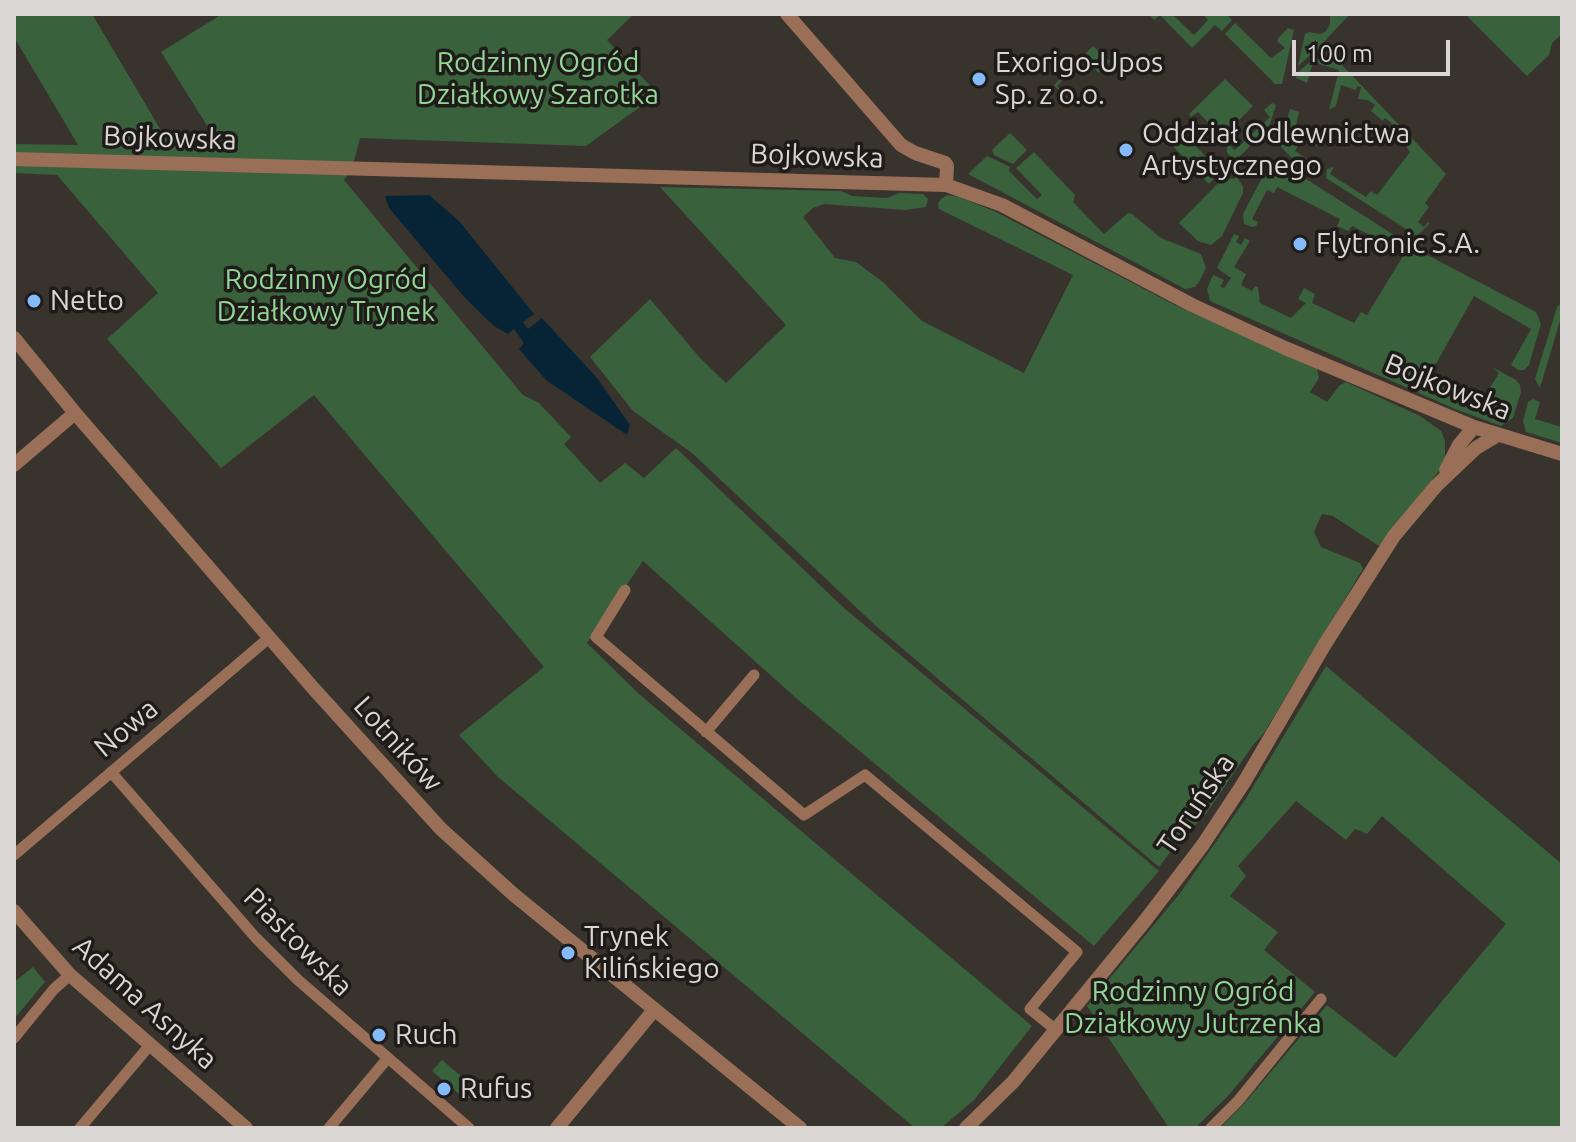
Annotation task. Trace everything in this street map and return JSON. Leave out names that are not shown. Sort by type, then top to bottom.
[{"type":"street","points":[[787,14],[901,145],[945,163],[946,185]]},
{"type":"street","name":"Bojkowska","points":[[14,159],[946,185],[1002,205],[1192,305],[1438,413],[1496,436],[1562,454]]},
{"type":"street","name":"Lotników","points":[[14,338],[75,413],[382,765],[457,844],[513,894],[800,1128]]},
{"type":"street","points":[[14,465],[75,413]]},
{"type":"street","points":[[1438,413],[1452,430],[1462,451],[1474,441],[1474,427]]},
{"type":"street","name":"Toruńska","points":[[966,1128],[1013,1082],[1202,846],[1394,536],[1462,451],[1496,436]]},
{"type":"street","points":[[625,590],[596,637],[804,815],[865,775],[1077,952],[1030,1009],[1056,1030]]},
{"type":"street","name":"Nowa","points":[[14,855],[270,637]]},
{"type":"street","points":[[706,732],[754,675]]},
{"type":"street","name":"Piastowska","points":[[111,772],[256,938],[298,980],[469,1128]]},
{"type":"street","name":"Adama Asnyka","points":[[14,911],[70,975],[246,1128]]},
{"type":"street","points":[[14,1038],[54,989],[70,975]]},
{"type":"street","points":[[1211,1128],[1238,1101],[1321,999]]},
{"type":"street","points":[[557,1128],[654,1010]]},
{"type":"street","points":[[80,1128],[150,1045]]},
{"type":"street","points":[[329,1128],[387,1059]]},
{"type":"green space","points":[[14,14],[92,14],[165,137],[211,132],[161,52],[222,14],[634,14],[607,40],[658,94],[586,146],[360,138],[352,169],[344,180],[523,395],[539,403],[571,437],[564,444],[600,483],[625,463],[644,478],[676,448],[844,608],[1159,871],[1094,946],[796,698],[643,561],[587,643],[639,694],[1032,1026],[974,1100],[941,1128],[915,1128],[498,777],[459,735],[544,667],[314,395],[221,468],[107,339],[158,293],[57,175],[14,173],[14,144],[78,145],[14,37]]},
{"type":"green space","points":[[1149,14],[1172,14],[1194,35],[1208,20],[1203,14],[1226,14],[1232,20],[1222,31],[1215,25],[1192,48],[1160,15],[1154,20]]},
{"type":"green space","points":[[1330,14],[1350,14],[1322,44],[1446,174],[1425,203],[1429,207],[1418,222],[1424,227],[1430,223],[1417,236],[1326,178],[1327,169],[1334,167],[1330,174],[1366,197],[1371,191],[1377,195],[1410,152],[1406,146],[1409,140],[1388,128],[1392,123],[1385,118],[1383,121],[1371,111],[1375,105],[1358,99],[1361,87],[1357,86],[1356,90],[1341,85],[1336,106],[1329,110],[1339,70],[1313,62],[1307,83],[1296,78],[1298,72],[1315,58],[1324,60],[1326,54],[1316,50],[1298,66],[1305,34],[1326,31]]},
{"type":"green space","points":[[1465,14],[1562,14],[1562,34],[1552,43],[1549,55],[1527,76]]},
{"type":"green space","points":[[1235,23],[1271,58],[1285,48],[1277,41],[1278,38],[1288,28],[1294,30],[1282,84],[1275,84],[1225,34]]},
{"type":"green space","points":[[1093,46],[1110,61],[1099,73],[1085,59],[1075,69],[1072,68],[1057,86],[1068,101],[1054,85]]},
{"type":"green space","points":[[1225,79],[1253,106],[1217,142],[1214,140],[1219,134],[1198,112],[1191,117],[1189,114]]},
{"type":"green space","points":[[1272,103],[1276,105],[1269,127],[1235,161],[1227,153],[1227,148],[1229,145],[1235,150],[1270,117],[1264,110]]},
{"type":"green space","points":[[1290,109],[1299,112],[1294,133],[1321,140],[1318,147],[1301,135],[1297,142],[1295,151],[1313,163],[1310,168],[1292,158],[1281,147]]},
{"type":"green space","points":[[1181,131],[1217,168],[1217,175],[1209,184],[1169,142]]},
{"type":"green space","points":[[1010,133],[1027,150],[1013,164],[994,155],[992,150]]},
{"type":"green space","points":[[1034,152],[1075,195],[1073,202],[1104,234],[1128,213],[1161,238],[1201,254],[1206,268],[1195,287],[1185,289],[968,174],[987,156],[1010,167],[1009,171],[1037,199],[1042,195],[1016,168]]},
{"type":"green space","points":[[1281,163],[1394,235],[1396,240],[1391,249],[1385,246],[1386,243],[1352,226],[1348,231],[1337,226],[1340,219],[1277,187],[1274,193],[1267,190],[1252,219],[1258,222],[1256,226],[1244,224],[1243,214],[1264,174],[1270,166]]},
{"type":"green space","points":[[1236,176],[1243,186],[1243,193],[1222,236],[1211,245],[1198,241],[1179,223],[1223,178],[1234,179]]},
{"type":"green space","points":[[660,187],[841,191],[852,196],[887,198],[899,193],[923,194],[928,199],[926,207],[905,210],[824,204],[803,217],[835,258],[856,262],[884,283],[922,321],[1024,373],[1073,275],[939,209],[938,203],[942,198],[948,195],[959,197],[994,211],[1175,305],[1317,369],[1319,378],[1310,392],[1327,402],[1346,382],[1420,416],[1441,431],[1445,456],[1448,456],[1444,465],[1379,546],[1333,516],[1322,514],[1314,532],[1321,547],[1360,563],[1363,569],[1264,733],[1205,815],[1177,843],[1159,867],[876,626],[692,453],[633,411],[590,357],[650,299],[700,358],[726,383],[786,325]]},
{"type":"green space","points":[[1234,234],[1239,236],[1236,242],[1241,245],[1245,238],[1250,241],[1234,267],[1246,274],[1241,285],[1252,291],[1255,286],[1258,287],[1260,303],[1291,318],[1306,303],[1298,299],[1304,288],[1315,294],[1312,303],[1354,323],[1361,312],[1367,315],[1408,248],[1414,248],[1536,312],[1541,324],[1529,365],[1524,370],[1518,370],[1511,365],[1531,329],[1474,296],[1428,378],[1480,404],[1499,373],[1492,367],[1520,385],[1521,392],[1513,418],[1501,426],[1455,409],[1210,301],[1207,289],[1213,275],[1224,280],[1220,287],[1224,288],[1231,278],[1217,268]]},
{"type":"green space","points":[[1562,302],[1562,314],[1540,388],[1535,379],[1557,307]]},
{"type":"green space","points":[[1533,399],[1540,402],[1535,419],[1562,427],[1562,443],[1526,432],[1523,421],[1528,402]]},
{"type":"green space","name":"Rodzinny Ogród Działkowy Jutrzenka","points":[[1326,666],[1562,864],[1562,1128],[1220,1128],[1327,1005],[1395,1058],[1506,924],[1382,816],[1367,834],[1355,829],[1346,840],[1296,801],[1238,866],[1246,876],[1230,896],[1278,932],[1264,950],[1315,992],[1228,1096],[1195,1128],[1169,1128],[1087,1006],[1181,892],[1245,800]]},
{"type":"green space","points":[[33,967],[45,982],[14,1019],[14,982]]},
{"type":"green space","points":[[442,1060],[485,1096],[465,1099],[432,1071]]},
{"type":"water","points":[[429,195],[459,221],[534,314],[523,322],[528,329],[542,318],[597,378],[630,425],[627,435],[546,380],[519,349],[524,343],[514,329],[508,334],[494,326],[466,299],[389,208],[385,196]]},
{"type":"place","name":"Exorigo-Upos Sp. z o.o.","points":[[979,79]]},
{"type":"place","name":"Oddział Odlewnictwa Artystycznego","points":[[1126,150]]},
{"type":"place","name":"Flytronic S.A.","points":[[1300,244]]},
{"type":"place","name":"Netto","points":[[34,301]]},
{"type":"place","name":"Trynek Kilińskiego","points":[[568,953]]},
{"type":"place","name":"Ruch","points":[[379,1035]]},
{"type":"place","name":"Rufus","points":[[444,1089]]},
{"type":"park label","name":"Rodzinny Ogród Działkowy Szarotka","points":[[538,79]]},
{"type":"park label","name":"Rodzinny Ogród Działkowy Trynek","points":[[326,296]]}]
